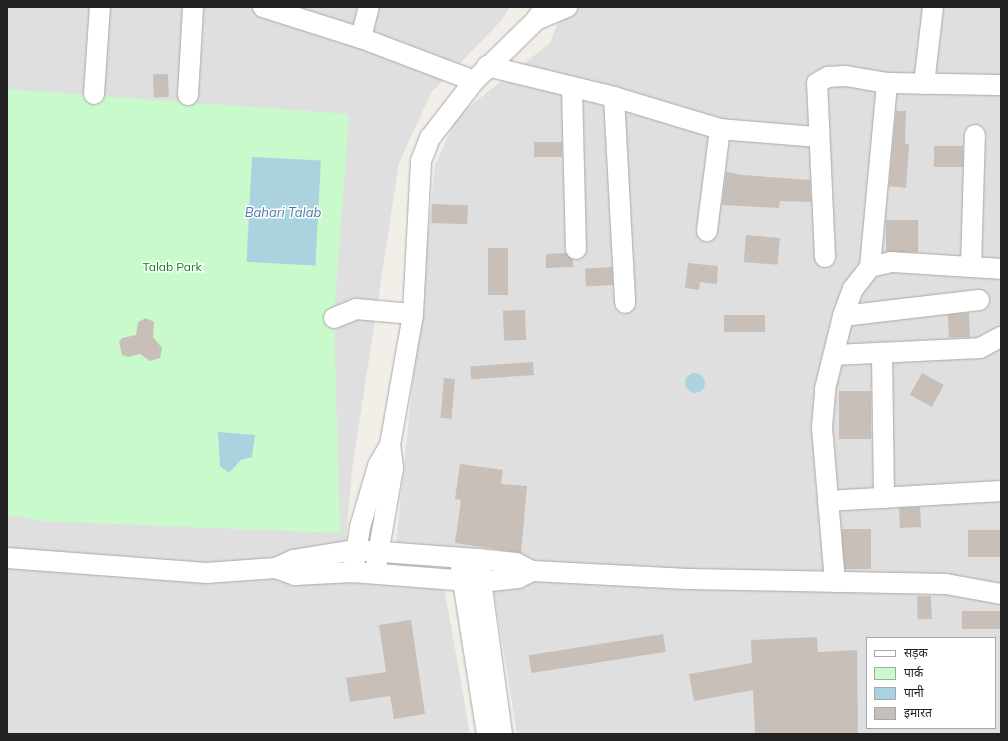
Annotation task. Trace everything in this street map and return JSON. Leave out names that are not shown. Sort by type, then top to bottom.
[{"type":"street","points":[[94,94],[100,7]]},
{"type":"street","points":[[188,95],[194,7]]},
{"type":"street","points":[[263,7],[360,38],[474,81]]},
{"type":"street","points":[[360,38],[368,7]]},
{"type":"street","points":[[375,572],[393,468],[390,445],[413,314],[421,161],[430,138],[487,66],[540,14],[567,7]]},
{"type":"street","points":[[924,84],[933,7]]},
{"type":"street","points":[[487,66],[614,97],[720,129],[818,137]]},
{"type":"street","points":[[825,257],[818,137],[817,83],[828,77],[846,76],[887,82],[1001,85]]},
{"type":"street","points":[[835,582],[822,427],[825,389],[843,316],[853,289],[870,267],[887,82]]},
{"type":"street","points":[[572,86],[576,249]]},
{"type":"street","points":[[614,97],[625,303]]},
{"type":"street","points":[[708,231],[720,129]]},
{"type":"street","points":[[971,267],[975,135]]},
{"type":"street","points":[[870,267],[891,262],[1001,269]]},
{"type":"street","points":[[843,316],[979,300]]},
{"type":"street","points":[[334,318],[356,309],[413,314]]},
{"type":"street","points":[[834,355],[882,354],[980,348],[1001,337]]},
{"type":"street","points":[[882,354],[884,498]]},
{"type":"street","points":[[352,572],[355,550],[378,466],[390,445]]},
{"type":"street","points":[[828,501],[1001,491]]},
{"type":"street","points":[[7,558],[206,573],[276,568],[293,560],[355,550],[469,558],[516,563],[532,571],[688,579],[946,584],[1001,594]]},
{"type":"street","points":[[469,558],[487,734]]},
{"type":"street","points":[[276,568],[294,575],[375,572],[472,581],[518,578],[532,571]]},
{"type":"street","points":[[472,581],[502,734]]},
{"type":"shaded area","points":[[7,7],[510,7],[501,21],[431,93],[399,163],[352,470],[343,574],[444,586],[470,734],[7,734]]},
{"type":"shaded area","points":[[564,7],[1001,7],[1001,734],[517,734],[487,550],[396,543],[435,165],[457,116],[550,43]]},
{"type":"green space","name":"Talab Park","points":[[7,89],[349,114],[334,318],[340,533],[40,521],[7,514]]},
{"type":"water","name":"Bahari Talab","points":[[252,157],[321,161],[315,265],[247,262]]},
{"type":"water","points":[[695,373],[702,376],[705,383],[702,390],[695,393],[688,390],[685,383],[688,376]]},
{"type":"water","points":[[218,432],[255,435],[252,457],[241,460],[229,473],[220,466]]},
{"type":"building","points":[[168,74],[169,97],[154,98],[153,75]]},
{"type":"building","points":[[896,111],[906,111],[905,144],[909,144],[906,188],[889,186]]},
{"type":"building","points":[[534,142],[562,142],[562,157],[534,157]]},
{"type":"building","points":[[934,146],[963,146],[963,167],[934,167]]},
{"type":"building","points":[[726,172],[743,175],[810,180],[811,202],[780,201],[779,208],[722,205]]},
{"type":"building","points":[[432,204],[468,205],[467,224],[431,223]]},
{"type":"building","points":[[886,220],[918,220],[918,252],[886,252]]},
{"type":"building","points":[[746,235],[780,238],[778,265],[744,262]]},
{"type":"building","points":[[488,248],[508,248],[508,295],[488,295]]},
{"type":"building","points":[[566,253],[573,260],[573,267],[546,268],[546,254]]},
{"type":"building","points":[[688,263],[718,266],[717,284],[700,282],[699,290],[685,288]]},
{"type":"building","points":[[612,267],[613,285],[586,286],[585,268]]},
{"type":"building","points":[[525,310],[526,340],[504,341],[503,311]]},
{"type":"building","points":[[969,313],[970,337],[949,338],[948,314]]},
{"type":"building","points":[[724,315],[765,315],[765,332],[724,332]]},
{"type":"building","points":[[146,318],[154,322],[153,337],[162,348],[160,358],[150,361],[140,354],[128,357],[122,355],[119,342],[122,338],[136,335],[138,322]]},
{"type":"building","points":[[533,362],[534,375],[471,379],[470,366]]},
{"type":"building","points":[[922,373],[944,385],[932,407],[910,395]]},
{"type":"building","points":[[444,378],[455,379],[451,419],[441,418]]},
{"type":"building","points":[[839,391],[871,391],[871,439],[839,439]]},
{"type":"building","points":[[460,464],[503,470],[501,484],[527,486],[521,553],[455,543],[461,500],[455,499]]},
{"type":"building","points":[[920,507],[921,527],[900,528],[899,508]]},
{"type":"building","points":[[842,529],[871,529],[871,569],[842,569]]},
{"type":"building","points":[[968,530],[1001,530],[1001,557],[968,557]]},
{"type":"building","points":[[917,596],[931,596],[932,619],[918,619]]},
{"type":"building","points":[[962,611],[1001,611],[1001,629],[962,629]]},
{"type":"building","points":[[411,620],[425,714],[394,719],[390,696],[350,702],[346,678],[386,672],[379,625]]},
{"type":"building","points":[[663,634],[666,652],[531,673],[529,655]]},
{"type":"building","points":[[817,637],[818,652],[857,650],[858,734],[755,734],[753,690],[694,701],[689,674],[752,663],[751,640]]}]
